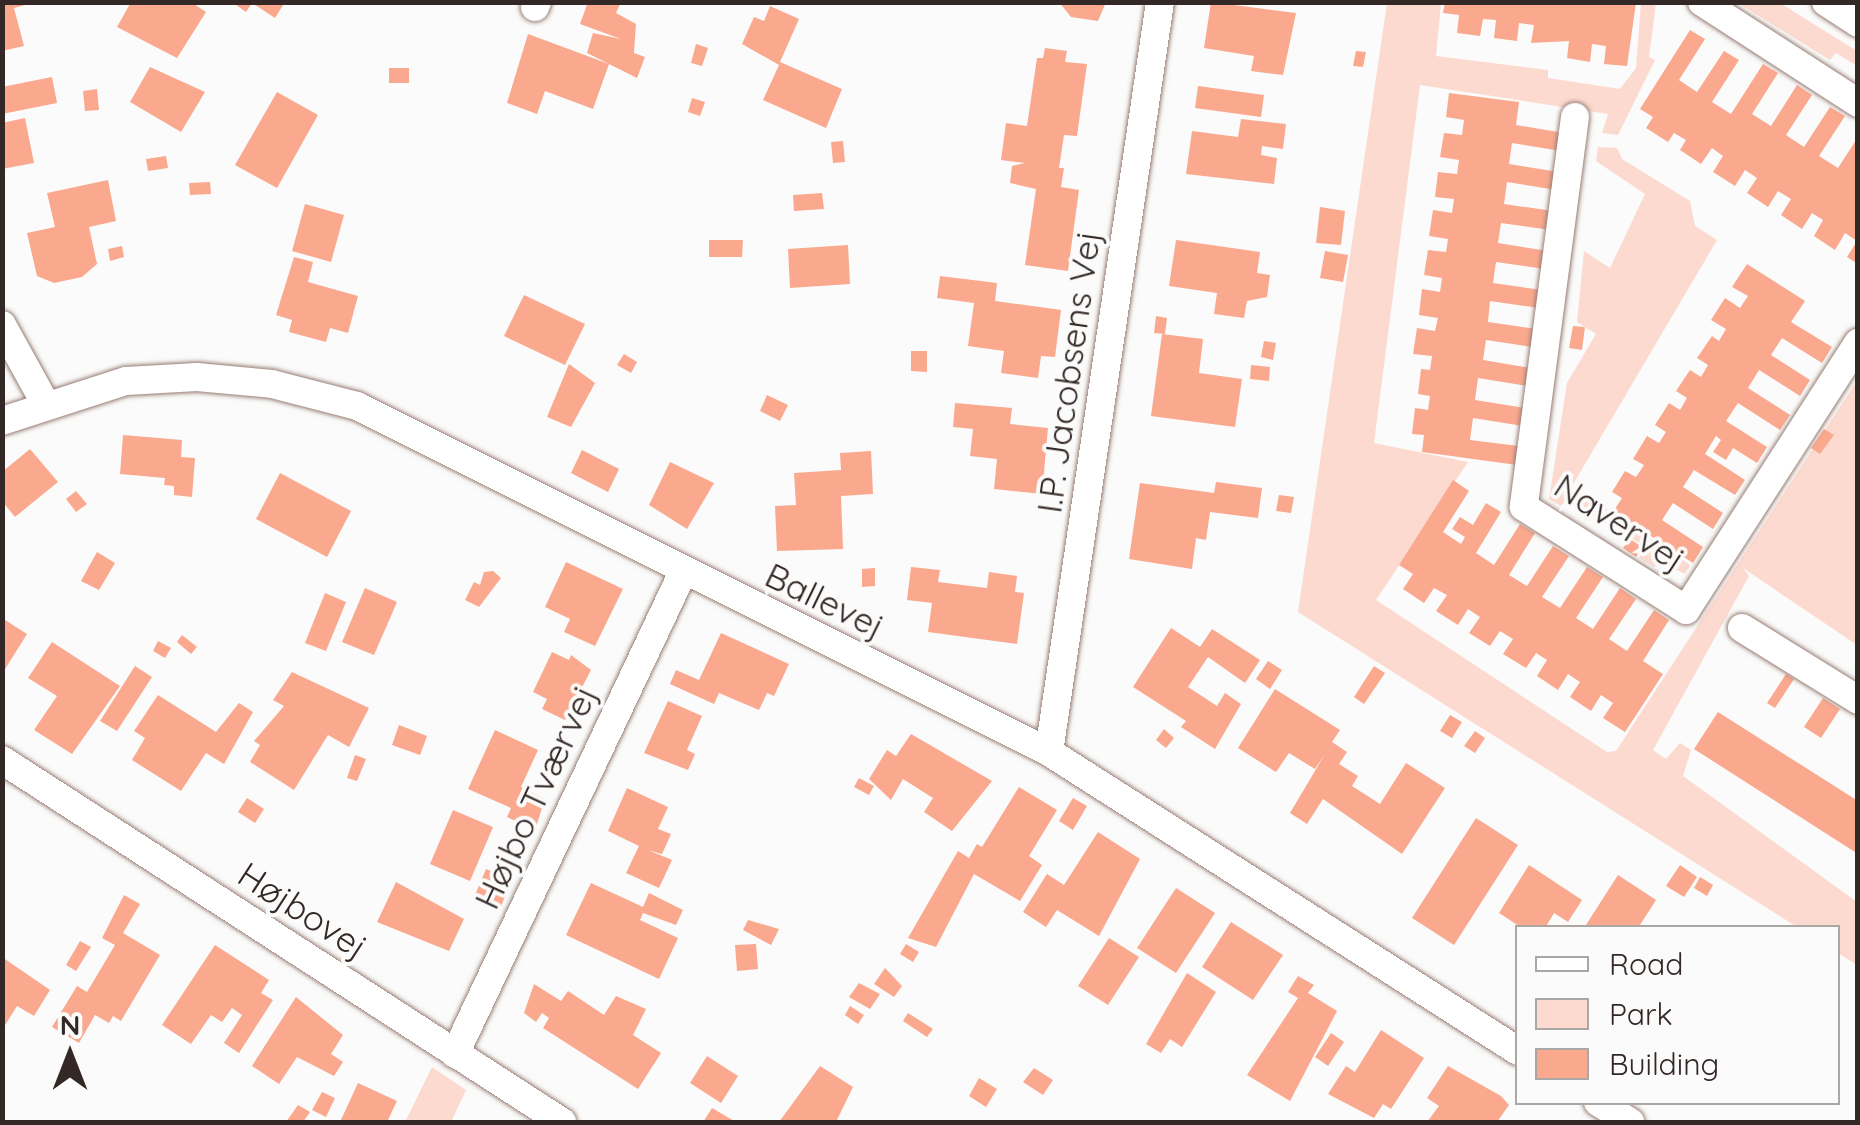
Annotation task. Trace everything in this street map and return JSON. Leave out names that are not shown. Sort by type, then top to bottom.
[{"type":"street","name":"I.P. Jacobsens Vej","points":[[1050,752],[1160,2]]},
{"type":"street","points":[[1702,2],[1858,103]]},
{"type":"street","points":[[1826,2],[1858,23]]},
{"type":"street","name":"Navervej","points":[[1576,118],[1524,507],[1686,610],[1858,343]]},
{"type":"street","points":[[2,324],[45,403]]},
{"type":"street","name":"Ballevej","points":[[2,421],[45,403],[126,381],[198,377],[272,384],[357,406],[1050,752],[1515,1049]]},
{"type":"street","name":"Højbo Tværvej","points":[[455,1054],[683,572]]},
{"type":"street","points":[[1742,628],[1858,700]]},
{"type":"street","name":"Højbovej","points":[[2,760],[562,1122]]},
{"type":"street","points":[[1603,1105],[1630,1122]]},
{"type":"green space","points":[[1387,3],[1441,3],[1436,56],[1548,70],[1548,78],[1620,89],[1636,68],[1641,3],[1656,3],[1649,57],[1655,60],[1618,135],[1602,133],[1608,114],[1420,85],[1374,443],[1468,462],[1376,600],[1607,752],[1616,751],[1857,381],[1857,645],[1743,568],[1749,576],[1653,750],[1666,759],[1680,743],[1691,750],[1683,776],[1857,902],[1857,965],[1840,954],[1840,925],[1794,925],[1298,612]]},
{"type":"green space","points":[[1738,3],[1780,3],[1857,51],[1857,66],[1836,53],[1830,60]]},
{"type":"green space","points":[[1598,147],[1617,148],[1622,159],[1690,201],[1695,226],[1717,240],[1572,486],[1690,565],[1685,574],[1660,562],[1654,567],[1639,558],[1646,547],[1566,500],[1561,506],[1549,499],[1567,383],[1596,334],[1577,322],[1584,251],[1610,268],[1645,194],[1596,161]]},
{"type":"green space","points":[[432,1067],[466,1090],[451,1122],[405,1122]]},
{"type":"building","points":[[2,2],[29,4],[14,8],[24,46],[2,51]]},
{"type":"building","points":[[131,2],[191,2],[206,12],[177,58],[117,27]]},
{"type":"building","points":[[232,2],[285,2],[275,18],[252,3],[246,12]]},
{"type":"building","points":[[588,2],[620,4],[616,13],[636,24],[634,53],[645,57],[637,78],[587,53],[593,33],[621,39],[580,24]]},
{"type":"building","points":[[1059,2],[1106,2],[1098,21],[1071,17]]},
{"type":"building","points":[[1211,2],[1296,13],[1283,75],[1251,71],[1254,56],[1204,48]]},
{"type":"building","points":[[1445,2],[1636,3],[1627,66],[1604,64],[1606,46],[1592,44],[1590,62],[1567,58],[1569,41],[1531,43],[1534,25],[1519,23],[1517,41],[1494,38],[1496,20],[1483,19],[1480,36],[1457,33],[1459,15],[1443,13]]},
{"type":"building","points":[[770,6],[799,19],[780,62],[842,89],[826,128],[763,100],[779,65],[742,44],[754,17],[764,21]]},
{"type":"building","points":[[1690,30],[1705,39],[1679,80],[1697,92],[1724,51],[1739,60],[1712,102],[1731,114],[1763,64],[1778,73],[1752,114],[1771,126],[1797,85],[1812,95],[1786,135],[1804,147],[1830,107],[1845,116],[1819,156],[1838,168],[1858,137],[1858,264],[1847,257],[1857,241],[1845,233],[1835,250],[1814,236],[1823,220],[1812,213],[1802,229],[1781,215],[1791,199],[1778,191],[1768,207],[1747,193],[1757,178],[1745,170],[1735,186],[1713,172],[1723,156],[1712,148],[1701,164],[1680,150],[1686,140],[1674,133],[1668,142],[1646,128],[1653,117],[1640,109]]},
{"type":"building","points":[[528,34],[609,64],[593,109],[545,91],[537,114],[507,103]]},
{"type":"building","points":[[696,44],[708,48],[702,66],[691,63]]},
{"type":"building","points":[[1045,48],[1067,51],[1065,62],[1087,64],[1077,136],[1064,135],[1059,168],[1064,168],[1061,187],[1079,190],[1068,271],[1025,265],[1036,189],[1010,183],[1012,166],[1025,163],[1001,160],[1006,123],[1027,126],[1037,58],[1043,58]]},
{"type":"building","points":[[1356,51],[1366,52],[1363,67],[1353,66]]},
{"type":"building","points":[[150,67],[205,92],[181,132],[130,102]]},
{"type":"building","points":[[389,68],[409,68],[409,83],[389,83]]},
{"type":"building","points":[[52,77],[57,103],[2,114],[2,87]]},
{"type":"building","points":[[1198,86],[1264,95],[1261,117],[1195,108]]},
{"type":"building","points":[[97,89],[99,110],[85,111],[83,91]]},
{"type":"building","points":[[277,92],[318,115],[277,188],[235,165]]},
{"type":"building","points":[[1449,93],[1519,102],[1516,125],[1564,133],[1561,151],[1512,143],[1509,164],[1559,172],[1556,190],[1507,182],[1504,204],[1553,211],[1550,230],[1501,223],[1498,243],[1548,251],[1545,269],[1496,262],[1493,283],[1542,290],[1539,308],[1490,301],[1488,322],[1536,329],[1533,347],[1486,340],[1483,360],[1531,368],[1528,386],[1478,378],[1475,400],[1525,408],[1523,426],[1473,418],[1470,440],[1519,446],[1517,465],[1422,452],[1424,435],[1412,434],[1415,408],[1428,410],[1430,396],[1418,394],[1421,369],[1430,370],[1432,356],[1413,354],[1417,328],[1435,331],[1438,318],[1419,315],[1422,289],[1440,292],[1442,278],[1424,275],[1428,250],[1446,252],[1448,239],[1429,236],[1433,210],[1452,213],[1454,199],[1435,197],[1438,172],[1457,174],[1459,160],[1440,157],[1444,133],[1462,135],[1464,120],[1446,117]]},
{"type":"building","points":[[692,98],[705,102],[700,116],[688,112]]},
{"type":"building","points":[[25,118],[34,163],[2,169],[2,123]]},
{"type":"building","points":[[1241,119],[1286,124],[1283,149],[1262,146],[1261,155],[1277,158],[1274,184],[1186,174],[1192,131],[1238,137]]},
{"type":"building","points":[[843,141],[845,162],[833,163],[831,142]]},
{"type":"building","points":[[166,156],[168,168],[148,171],[146,159]]},
{"type":"building","points":[[108,180],[116,221],[89,227],[97,264],[82,277],[54,283],[37,276],[27,233],[55,227],[47,193]]},
{"type":"building","points":[[210,182],[211,194],[190,195],[189,183]]},
{"type":"building","points":[[822,193],[824,209],[794,211],[793,195]]},
{"type":"building","points":[[305,204],[344,215],[331,262],[292,251]]},
{"type":"building","points":[[1320,207],[1345,211],[1341,245],[1316,243]]},
{"type":"building","points":[[709,240],[743,240],[742,257],[709,257]]},
{"type":"building","points":[[1176,240],[1260,252],[1257,273],[1270,275],[1267,297],[1247,301],[1244,318],[1214,314],[1217,293],[1169,286]]},
{"type":"building","points":[[848,245],[850,284],[790,288],[788,249]]},
{"type":"building","points":[[122,246],[124,257],[110,261],[108,249]]},
{"type":"building","points":[[1325,251],[1348,255],[1343,282],[1320,278]]},
{"type":"building","points":[[294,257],[313,262],[308,282],[358,296],[348,333],[330,328],[326,342],[289,332],[292,320],[276,315]]},
{"type":"building","points":[[1747,264],[1805,301],[1791,322],[1832,347],[1822,363],[1782,338],[1771,355],[1810,380],[1800,396],[1759,370],[1748,388],[1790,415],[1780,430],[1738,403],[1726,421],[1767,447],[1757,463],[1733,448],[1726,460],[1713,452],[1721,440],[1716,436],[1705,454],[1745,480],[1735,495],[1694,470],[1683,487],[1723,513],[1713,529],[1673,503],[1662,520],[1703,547],[1693,563],[1613,512],[1622,498],[1612,492],[1625,471],[1636,477],[1644,465],[1633,459],[1647,436],[1659,443],[1666,432],[1655,425],[1669,403],[1680,410],[1687,398],[1676,391],[1690,370],[1701,377],[1708,365],[1697,358],[1712,336],[1719,341],[1726,329],[1711,320],[1725,298],[1740,308],[1748,296],[1732,287]]},
{"type":"building","points":[[940,276],[997,283],[995,301],[1061,310],[1055,357],[1041,356],[1038,378],[1001,373],[1004,351],[968,346],[974,303],[937,298]]},
{"type":"building","points":[[524,295],[585,324],[565,365],[504,336]]},
{"type":"building","points":[[1156,316],[1167,318],[1165,334],[1154,333]]},
{"type":"building","points":[[1573,326],[1585,327],[1582,350],[1569,348]]},
{"type":"building","points":[[1162,334],[1203,339],[1199,373],[1242,379],[1235,427],[1151,416]]},
{"type":"building","points":[[1264,341],[1276,343],[1273,360],[1261,357]]},
{"type":"building","points":[[911,351],[927,351],[927,372],[911,371]]},
{"type":"building","points":[[624,354],[637,362],[631,373],[617,365]]},
{"type":"building","points":[[569,364],[595,383],[571,427],[547,417]]},
{"type":"building","points":[[1251,365],[1270,367],[1269,381],[1250,379]]},
{"type":"building","points":[[767,395],[788,405],[780,421],[760,411]]},
{"type":"building","points":[[955,403],[1012,408],[1010,424],[1048,428],[1042,494],[994,489],[997,459],[970,456],[973,429],[953,427]]},
{"type":"building","points":[[1824,429],[1834,435],[1820,454],[1811,448]]},
{"type":"building","points":[[123,435],[182,440],[181,457],[195,458],[192,497],[174,495],[174,486],[164,485],[165,478],[120,474]]},
{"type":"building","points":[[30,449],[58,482],[15,517],[2,501],[2,472]]},
{"type":"building","points":[[582,450],[619,469],[608,492],[571,473]]},
{"type":"building","points":[[871,451],[873,494],[841,496],[843,549],[777,551],[775,506],[796,505],[794,473],[841,470],[840,453]]},
{"type":"building","points":[[670,462],[714,483],[687,529],[649,505]]},
{"type":"building","points":[[280,473],[351,511],[327,557],[256,519]]},
{"type":"building","points":[[1453,480],[1469,491],[1443,532],[1461,544],[1465,537],[1452,529],[1460,517],[1473,525],[1486,503],[1501,512],[1476,553],[1494,565],[1520,524],[1535,533],[1509,575],[1527,586],[1553,546],[1569,556],[1542,597],[1560,608],[1587,567],[1603,577],[1576,618],[1593,629],[1620,588],[1636,599],[1609,639],[1627,651],[1654,610],[1669,620],[1643,661],[1663,674],[1625,732],[1603,718],[1613,703],[1601,695],[1591,711],[1570,697],[1580,682],[1568,674],[1558,690],[1537,676],[1547,660],[1536,653],[1526,668],[1503,654],[1513,639],[1500,631],[1490,646],[1469,633],[1480,617],[1468,609],[1458,625],[1436,611],[1447,595],[1434,588],[1424,603],[1403,589],[1413,574],[1399,565]]},
{"type":"building","points":[[1216,482],[1262,488],[1258,518],[1210,512],[1206,540],[1196,538],[1192,569],[1129,559],[1140,483],[1214,493]]},
{"type":"building","points":[[76,491],[87,504],[76,512],[66,499]]},
{"type":"building","points":[[1279,495],[1294,497],[1291,513],[1276,511]]},
{"type":"building","points":[[1630,539],[1642,547],[1636,557],[1623,548]]},
{"type":"building","points":[[97,552],[115,563],[99,590],[81,581]]},
{"type":"building","points":[[566,562],[623,589],[595,646],[564,632],[570,619],[545,607]]},
{"type":"building","points":[[911,567],[940,570],[938,582],[987,588],[989,572],[1017,576],[1015,592],[1024,593],[1017,644],[928,632],[932,603],[907,600]]},
{"type":"building","points":[[875,568],[875,586],[862,587],[862,569]]},
{"type":"building","points":[[493,571],[501,578],[479,607],[465,600],[474,582],[480,585],[484,572]]},
{"type":"building","points":[[365,588],[397,602],[374,655],[342,642]]},
{"type":"building","points":[[325,593],[346,602],[326,651],[305,643]]},
{"type":"building","points":[[2,618],[27,634],[2,674]]},
{"type":"building","points":[[1171,628],[1200,647],[1212,629],[1260,660],[1245,683],[1208,657],[1188,687],[1217,706],[1225,693],[1241,704],[1215,749],[1181,727],[1186,721],[1133,687]]},
{"type":"building","points":[[721,633],[789,664],[774,696],[767,693],[759,710],[719,693],[714,704],[670,684],[676,670],[699,680]]},
{"type":"building","points":[[182,635],[197,647],[191,654],[177,642]]},
{"type":"building","points":[[158,641],[171,648],[165,658],[153,651]]},
{"type":"building","points":[[52,642],[120,686],[72,754],[34,730],[57,696],[28,678]]},
{"type":"building","points":[[552,652],[569,660],[571,655],[591,670],[565,720],[542,709],[547,699],[533,692]]},
{"type":"building","points":[[1268,661],[1282,670],[1270,689],[1256,679]]},
{"type":"building","points":[[135,666],[152,677],[117,731],[100,721]]},
{"type":"building","points":[[1374,666],[1385,673],[1364,704],[1354,697]]},
{"type":"building","points":[[292,672],[369,708],[349,747],[328,735],[294,790],[250,762],[260,745],[254,741],[284,706],[273,700]]},
{"type":"building","points":[[1786,674],[1794,679],[1775,708],[1767,703]]},
{"type":"building","points":[[1275,689],[1340,730],[1332,742],[1347,752],[1339,764],[1358,776],[1352,786],[1380,804],[1406,763],[1445,788],[1402,854],[1323,799],[1307,824],[1290,813],[1325,754],[1315,769],[1289,753],[1276,772],[1238,748]]},
{"type":"building","points":[[158,695],[216,732],[239,703],[253,712],[224,764],[206,753],[181,791],[132,760],[145,738],[134,731]]},
{"type":"building","points":[[1823,698],[1840,709],[1821,738],[1804,727]]},
{"type":"building","points":[[668,701],[702,716],[687,750],[695,754],[688,770],[644,753]]},
{"type":"building","points":[[1718,712],[1858,801],[1858,854],[1694,749]]},
{"type":"building","points":[[1450,715],[1462,722],[1452,738],[1440,731]]},
{"type":"building","points":[[399,725],[427,736],[420,755],[392,745]]},
{"type":"building","points":[[1164,729],[1174,738],[1166,748],[1156,740]]},
{"type":"building","points":[[495,730],[538,750],[521,787],[545,799],[535,830],[507,817],[511,808],[468,789]]},
{"type":"building","points":[[1475,731],[1485,738],[1475,753],[1464,746]]},
{"type":"building","points":[[911,734],[992,781],[952,831],[924,812],[933,798],[903,779],[891,800],[869,779],[887,750],[896,756]]},
{"type":"building","points":[[355,755],[366,759],[357,781],[347,778]]},
{"type":"building","points":[[859,778],[874,786],[869,795],[854,787]]},
{"type":"building","points":[[1019,787],[1057,810],[1029,856],[1042,865],[1020,901],[974,874],[936,947],[908,938],[958,851],[969,858],[977,844],[982,847]]},
{"type":"building","points":[[627,788],[668,807],[658,829],[671,834],[662,854],[648,850],[672,860],[659,888],[626,873],[639,846],[608,831]]},
{"type":"building","points":[[247,798],[264,809],[255,823],[238,812]]},
{"type":"building","points":[[1073,798],[1087,806],[1073,830],[1059,821]]},
{"type":"building","points":[[453,810],[493,827],[470,881],[430,864]]},
{"type":"building","points":[[1476,818],[1518,845],[1454,945],[1412,918]]},
{"type":"building","points":[[1098,832],[1140,859],[1099,936],[1057,910],[1046,927],[1023,912],[1047,874],[1064,885]]},
{"type":"building","points":[[1529,865],[1582,900],[1568,922],[1554,913],[1547,925],[1517,925],[1499,913]]},
{"type":"building","points":[[1680,865],[1697,877],[1684,897],[1666,886]]},
{"type":"building","points":[[486,869],[512,880],[499,911],[473,900]]},
{"type":"building","points":[[1618,875],[1656,900],[1640,925],[1586,925]]},
{"type":"building","points":[[1700,877],[1713,885],[1707,896],[1694,888]]},
{"type":"building","points":[[396,882],[464,919],[449,951],[377,922]]},
{"type":"building","points":[[591,883],[643,907],[649,893],[683,910],[676,925],[643,913],[640,920],[678,938],[659,979],[566,935]]},
{"type":"building","points":[[1176,888],[1215,913],[1176,973],[1137,948]]},
{"type":"building","points":[[124,895],[140,904],[123,933],[160,955],[121,1021],[113,1016],[109,1023],[95,1015],[79,1043],[52,1027],[77,986],[87,992],[115,945],[102,938]]},
{"type":"building","points":[[748,920],[779,929],[771,945],[743,930]]},
{"type":"building","points":[[1231,922],[1283,955],[1253,1000],[1202,967]]},
{"type":"building","points":[[1109,938],[1139,957],[1108,1005],[1078,986]]},
{"type":"building","points":[[80,941],[91,947],[76,971],[66,965]]},
{"type":"building","points":[[756,944],[758,969],[737,971],[735,945]]},
{"type":"building","points":[[906,944],[919,952],[913,962],[900,954]]},
{"type":"building","points":[[215,945],[269,980],[261,993],[273,1000],[239,1053],[224,1043],[242,1015],[232,1008],[222,1022],[211,1015],[191,1044],[162,1025]]},
{"type":"building","points":[[2,957],[50,990],[34,1016],[17,1006],[2,1030]]},
{"type":"building","points":[[885,968],[902,986],[894,997],[874,984]]},
{"type":"building","points":[[1187,973],[1216,992],[1182,1047],[1170,1039],[1161,1053],[1146,1044]]},
{"type":"building","points":[[1298,976],[1314,985],[1308,993],[1337,1011],[1290,1101],[1247,1075],[1298,998],[1288,992]]},
{"type":"building","points":[[859,983],[880,994],[870,1009],[849,997]]},
{"type":"building","points":[[534,984],[561,1001],[568,991],[604,1015],[616,996],[646,1009],[633,1035],[661,1053],[638,1089],[543,1028],[549,1018],[542,1013],[536,1022],[524,1013]]},
{"type":"building","points":[[296,997],[343,1035],[331,1054],[343,1062],[334,1076],[297,1057],[279,1084],[252,1066]]},
{"type":"building","points":[[850,1006],[864,1015],[858,1024],[845,1015]]},
{"type":"building","points":[[908,1013],[933,1029],[927,1037],[903,1021]]},
{"type":"building","points":[[1381,1030],[1424,1058],[1391,1109],[1383,1104],[1374,1118],[1328,1094],[1346,1066],[1355,1072]]},
{"type":"building","points":[[1331,1033],[1344,1042],[1328,1066],[1315,1057]]},
{"type":"building","points":[[707,1056],[738,1076],[721,1103],[690,1083]]},
{"type":"building","points":[[820,1066],[853,1087],[836,1122],[779,1122]]},
{"type":"building","points":[[1448,1066],[1501,1096],[1509,1105],[1497,1122],[1427,1122],[1439,1106],[1427,1098]]},
{"type":"building","points":[[1034,1068],[1053,1080],[1043,1095],[1023,1082]]},
{"type":"building","points":[[979,1078],[997,1089],[986,1107],[969,1096]]},
{"type":"building","points":[[358,1083],[397,1101],[387,1122],[340,1122]]},
{"type":"building","points":[[322,1092],[335,1098],[326,1117],[312,1110]]},
{"type":"building","points":[[298,1105],[310,1112],[303,1122],[286,1122]]},
{"type":"building","points":[[712,1108],[736,1122],[703,1122]]}]
